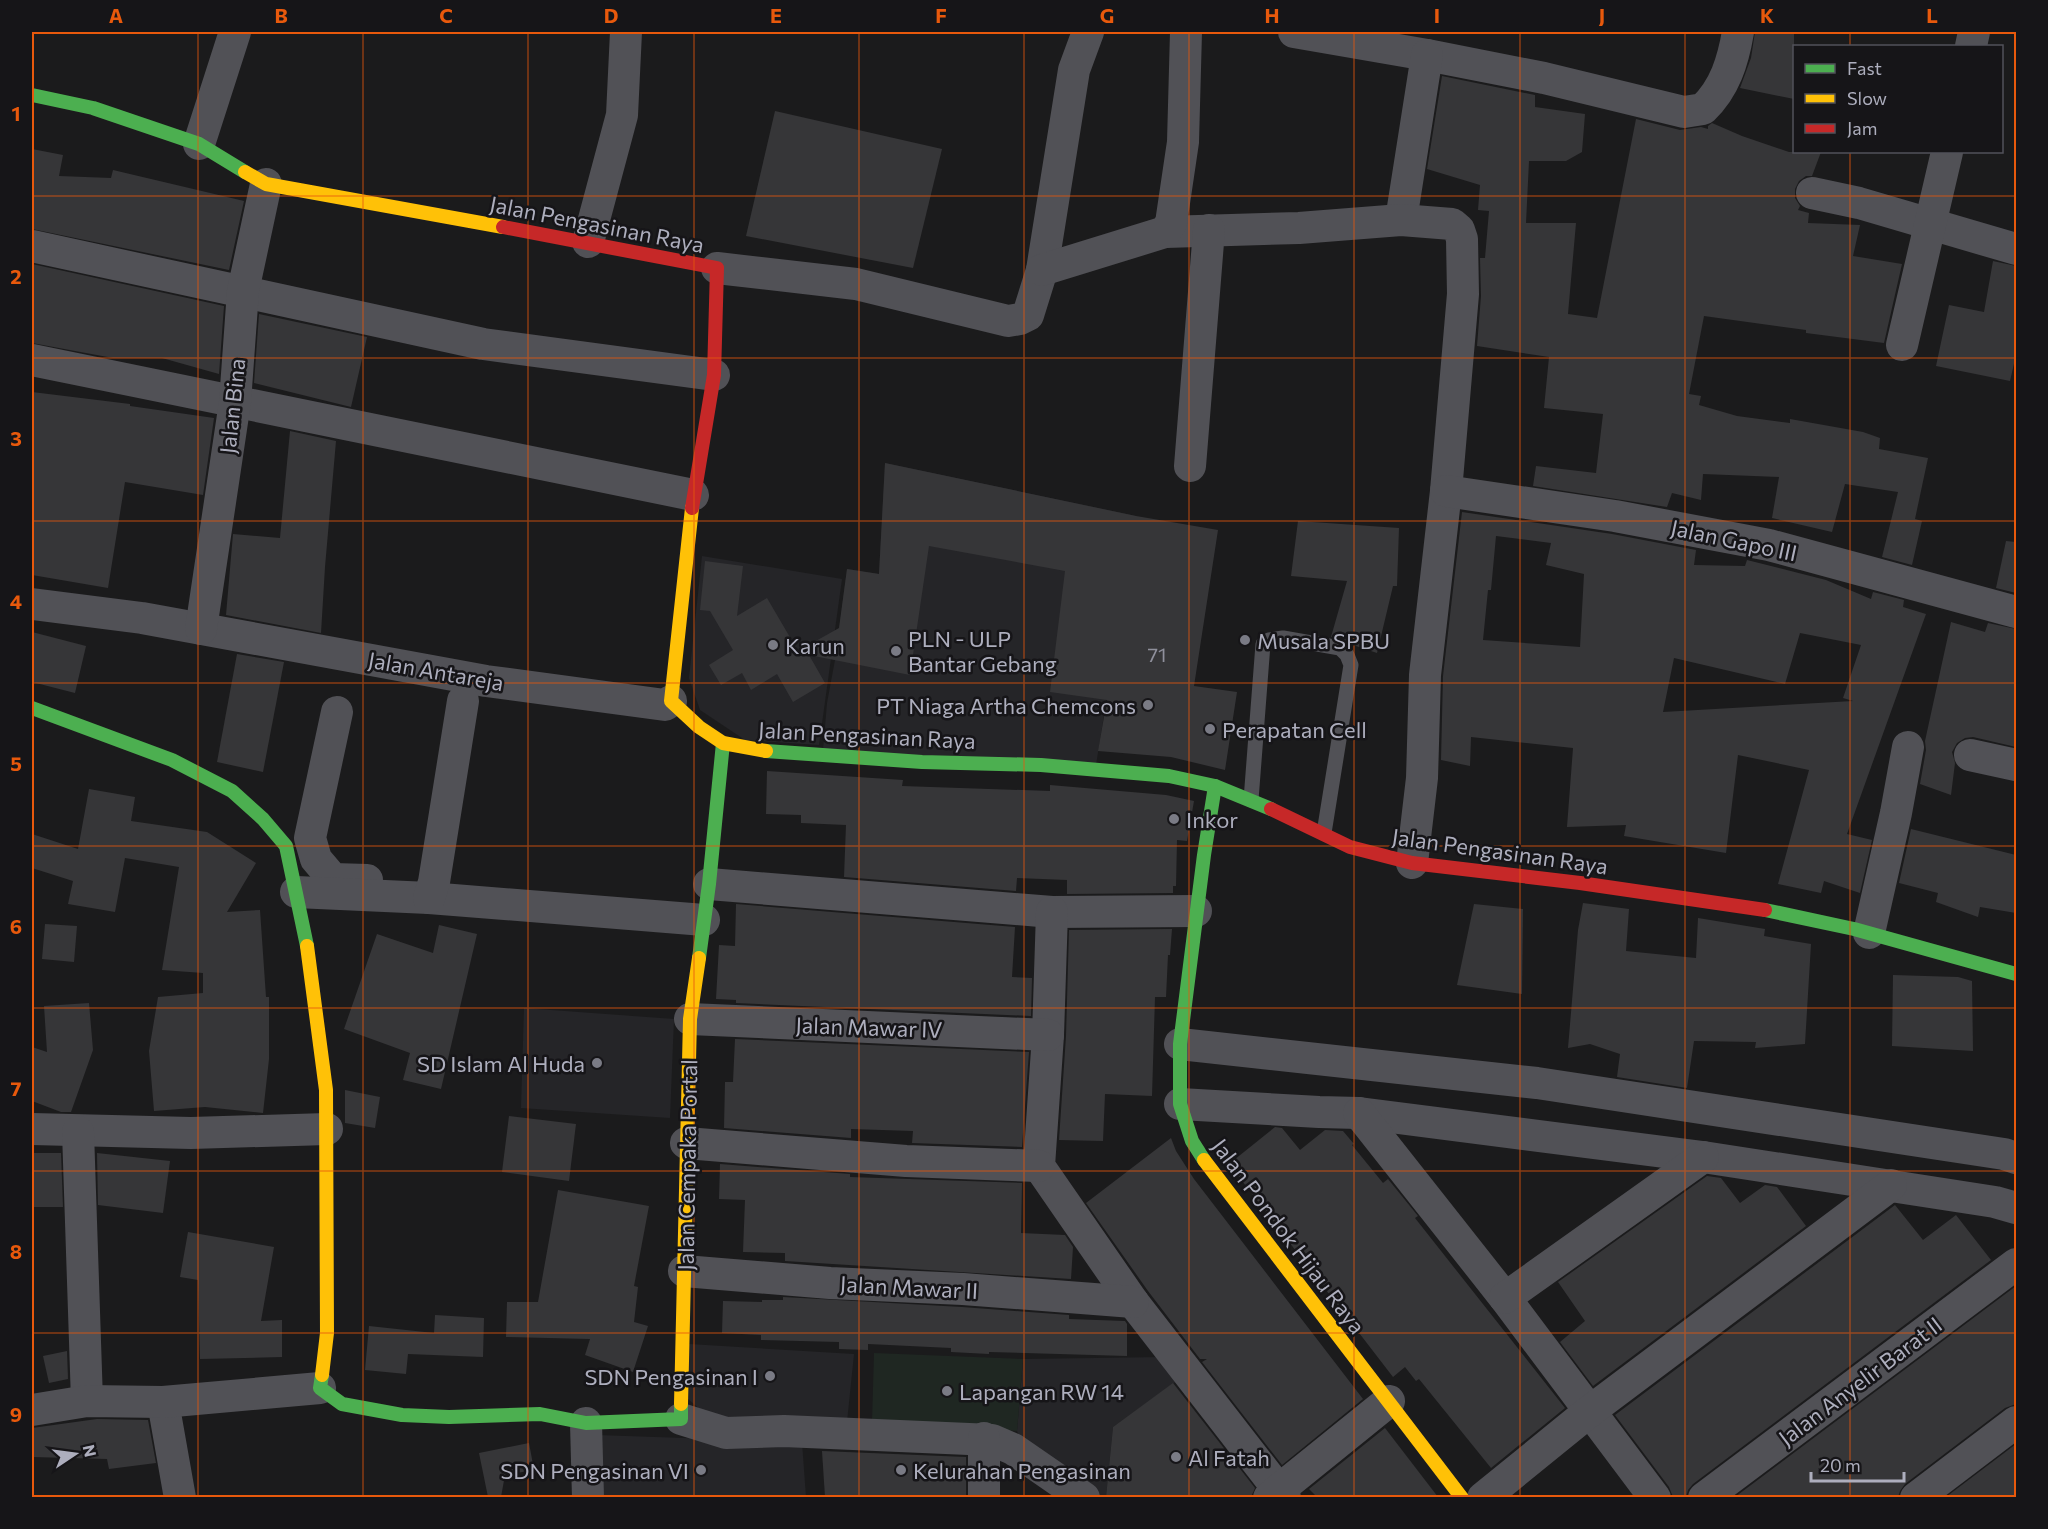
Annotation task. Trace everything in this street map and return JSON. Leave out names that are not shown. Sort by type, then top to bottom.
[{"type":"street","points":[[200,144],[235,32]]},
{"type":"street","points":[[588,242],[622,115],[626,32]]},
{"type":"street","points":[[717,268],[856,284],[1008,321],[1028,315],[1042,270],[1074,70],[1088,32]]},
{"type":"street","points":[[1165,232],[1171,223],[1183,142],[1186,32]]},
{"type":"street","points":[[1294,32],[1427,55],[1555,81],[1684,112],[1703,109],[1721,88],[1733,60],[1738,32]]},
{"type":"street","points":[[1401,220],[1427,55]]},
{"type":"street","name":"Jalan Pengasinan Raya","points":[[32,95],[93,108],[200,144],[266,184],[588,242],[717,268],[714,375],[693,495],[671,701],[699,727],[723,743],[752,750],[815,756],[1041,765],[1169,776],[1215,786],[1251,800],[1350,847],[1412,863],[1751,907],[1869,933],[2016,974]]},
{"type":"street","points":[[1902,345],[1947,153]]},
{"type":"street","name":"Jalan Bina","points":[[201,629],[235,402],[243,291],[266,184]]},
{"type":"street","points":[[1812,193],[1859,203],[2016,249]]},
{"type":"street","points":[[1042,270],[1165,232],[1299,228],[1401,220],[1452,224],[1459,230],[1462,239],[1463,294],[1446,491],[1425,675],[1422,778],[1412,863]]},
{"type":"street","points":[[1190,466],[1209,230]]},
{"type":"street","points":[[32,246],[483,344],[714,375]]},
{"type":"street","points":[[32,360],[693,495]]},
{"type":"street","name":"Jalan Gapo III","points":[[1446,491],[1615,516],[1768,545],[2016,612]]},
{"type":"street","name":"Jalan Antareja","points":[[32,603],[142,618],[486,681],[665,705],[671,701]]},
{"type":"street","points":[[431,890],[464,701]]},
{"type":"street","points":[[32,708],[172,760],[232,791],[263,819],[286,846],[311,965],[326,1090],[327,1333],[320,1388]]},
{"type":"street","points":[[336,712],[310,838],[316,859],[333,879],[704,920]]},
{"type":"street","name":"Jalan Cempaka Portal","points":[[681,1419],[690,1019],[710,885],[723,743]]},
{"type":"street","points":[[1869,933],[1908,747]]},
{"type":"street","points":[[1970,755],[2016,765]]},
{"type":"street","name":"Jalan Pondok Hijau Raya","points":[[1215,786],[1196,911],[1180,1044],[1180,1104],[1192,1141],[1209,1168],[1462,1497]]},
{"type":"street","points":[[710,885],[1052,912],[1196,911]]},
{"type":"street","points":[[296,892],[431,890]]},
{"type":"street","points":[[1052,912],[1048,1035],[1039,1166],[1133,1302],[1278,1495],[1389,1401]]},
{"type":"street","name":"Jalan Mawar IV","points":[[690,1019],[1048,1035]]},
{"type":"street","points":[[1180,1044],[1537,1083],[2004,1154],[2016,1158]]},
{"type":"street","points":[[1180,1104],[1359,1113],[1702,1157],[1892,1185],[1995,1202],[2016,1208]]},
{"type":"street","points":[[1359,1113],[1505,1299],[1655,1497]]},
{"type":"street","points":[[32,1129],[78,1132],[191,1133],[327,1129]]},
{"type":"street","points":[[78,1132],[87,1401]]},
{"type":"street","points":[[686,1143],[906,1161],[1039,1166]]},
{"type":"street","points":[[1505,1299],[1702,1157]]},
{"type":"street","points":[[1484,1497],[1590,1411],[1892,1185]]},
{"type":"street","name":"Jalan Anyelir Barat II","points":[[1704,1497],[2016,1264]]},
{"type":"street","name":"Jalan Mawar II","points":[[684,1271],[830,1283],[963,1289],[1133,1302]]},
{"type":"street","points":[[32,1410],[87,1401],[163,1402],[320,1388],[342,1404],[402,1415],[449,1417],[540,1414],[586,1422],[681,1419],[726,1433],[784,1431],[984,1438],[1013,1449],[1084,1497]]},
{"type":"street","points":[[163,1402],[180,1497]]},
{"type":"street","points":[[586,1422],[588,1497]]},
{"type":"street","points":[[1916,1497],[2016,1422]]},
{"type":"street","points":[[984,1438],[984,1497]]},
{"type":"lane","points":[[1251,800],[1263,644],[1269,640],[1283,638],[1340,648],[1351,665],[1324,833]]},
{"type":"shaded area","points":[[885,463],[1136,516],[1096,765],[823,750],[827,703],[847,569],[879,574]]},
{"type":"shaded area","points":[[702,556],[842,579],[819,745],[745,740],[700,710],[689,678]]},
{"type":"shaded area","name":"SD Islam Al Huda","points":[[524,1008],[674,1019],[670,1118],[521,1108]]},
{"type":"shaded area","name":"SDN Pengasinan I","points":[[689,1344],[854,1354],[847,1422],[710,1418],[688,1399]]},
{"type":"shaded area","name":"Lapangan RW 14","points":[[874,1353],[1023,1359],[1017,1431],[872,1422]]},
{"type":"shaded area","name":"Al Fatah","points":[[1166,1357],[1181,1378],[1113,1427],[1106,1497],[1098,1497],[1024,1446],[1017,1431],[1023,1359]]},
{"type":"shaded area","name":"SDN Pengasinan VI","points":[[597,1435],[802,1442],[806,1497],[598,1497]]},
{"type":"building","points":[[1755,32],[1794,32],[1793,99],[1740,88],[1751,58]]},
{"type":"building","points":[[1442,76],[1535,95],[1535,107],[1585,114],[1582,152],[1566,161],[1529,161],[1526,223],[1576,223],[1568,314],[1597,318],[1636,119],[1680,130],[1701,127],[1708,129],[1712,123],[1789,152],[1821,153],[1812,176],[1806,176],[1799,181],[1795,189],[1795,198],[1800,206],[1798,210],[1809,213],[1808,223],[1860,225],[1853,256],[1902,264],[1884,343],[1704,316],[1689,394],[1701,396],[1699,405],[1737,416],[1790,423],[1790,419],[1863,432],[1880,438],[1879,449],[1928,458],[1915,519],[1922,521],[1912,565],[1882,557],[1898,492],[1845,484],[1832,532],[1772,518],[1779,477],[1703,474],[1701,500],[1672,493],[1667,507],[1533,486],[1536,466],[1596,473],[1603,414],[1544,408],[1549,357],[1477,346],[1481,296],[1480,258],[1485,258],[1489,211],[1478,210],[1480,185],[1427,169]]},
{"type":"building","points":[[775,111],[942,149],[913,268],[746,236]]},
{"type":"building","points":[[32,149],[63,155],[59,176],[111,178],[113,170],[244,201],[229,270],[32,229]]},
{"type":"building","points":[[1993,261],[2016,266],[2016,355],[2010,381],[1936,366],[1949,305],[1984,312]]},
{"type":"building","points":[[32,264],[224,306],[219,374],[162,358],[113,358],[32,343]]},
{"type":"building","points":[[259,314],[367,337],[351,407],[254,383]]},
{"type":"building","points":[[32,392],[130,404],[130,406],[214,418],[203,495],[125,482],[108,588],[32,575]]},
{"type":"building","points":[[290,431],[336,441],[321,633],[226,615],[233,534],[280,538]]},
{"type":"building","points":[[885,463],[1136,516],[1218,530],[1194,686],[1237,692],[1225,770],[1171,757],[1098,751],[1107,700],[1050,692],[1065,571],[929,546],[910,675],[809,655],[825,683],[793,702],[777,674],[751,690],[742,673],[721,685],[709,665],[733,650],[710,611],[700,610],[705,561],[743,566],[737,616],[767,598],[798,651],[839,628],[847,569],[879,574]]},
{"type":"building","points":[[1462,512],[1612,534],[1696,550],[1694,565],[1745,566],[1747,560],[1826,580],[1871,599],[1873,592],[1904,600],[1903,607],[1926,614],[1847,834],[1872,840],[1860,893],[1824,881],[1821,893],[1778,884],[1809,770],[1738,755],[1726,853],[1624,836],[1626,825],[1567,827],[1573,748],[1471,737],[1470,766],[1441,760],[1443,676]],"holes":[[[1496,536],[1551,543],[1546,565],[1584,574],[1580,647],[1483,640]],[[1800,633],[1861,645],[1843,698],[1853,701],[1663,712],[1674,658],[1785,684]]]},
{"type":"building","points":[[1298,521],[1399,528],[1397,586],[1393,586],[1377,653],[1331,637],[1347,581],[1291,576]]},
{"type":"building","points":[[2006,541],[2016,542],[2016,593],[1996,588]]},
{"type":"building","points":[[1951,622],[1985,632],[1988,623],[2016,629],[2016,747],[1973,737],[1965,738],[1957,743],[1952,752],[1955,763],[1951,795],[1920,784],[1926,750],[1925,741]]},
{"type":"building","points":[[32,632],[86,646],[75,693],[32,682]]},
{"type":"building","points":[[237,654],[284,662],[263,772],[217,762]]},
{"type":"building","points":[[767,771],[903,780],[902,786],[1050,791],[1050,785],[1166,795],[1194,801],[1187,841],[1177,840],[1176,886],[1173,886],[1173,893],[1067,894],[1067,880],[1017,878],[1016,891],[844,877],[846,825],[801,823],[801,815],[766,814]]},
{"type":"building","points":[[89,789],[135,797],[131,821],[207,832],[256,863],[227,912],[260,910],[266,997],[269,997],[269,1059],[263,1113],[205,1107],[154,1111],[149,1051],[158,997],[203,993],[203,973],[162,970],[179,867],[125,858],[115,912],[68,904],[73,881],[32,868],[32,834],[78,849]]},
{"type":"building","points":[[1911,829],[2016,855],[2016,913],[1980,907],[1978,917],[1936,902],[1938,893],[1899,883]]},
{"type":"building","points":[[1583,903],[1629,909],[1626,951],[1696,958],[1698,918],[1765,929],[1764,936],[1811,944],[1805,1044],[1755,1048],[1756,1042],[1694,1041],[1687,1088],[1617,1077],[1620,1054],[1590,1044],[1568,1048],[1578,930]]},
{"type":"building","points":[[736,904],[1015,927],[1012,977],[1032,978],[1031,1016],[736,1003],[736,1000],[716,999],[719,945],[735,946]]},
{"type":"building","points":[[1474,904],[1523,909],[1522,994],[1457,985]]},
{"type":"building","points":[[45,924],[77,926],[74,962],[42,959]]},
{"type":"building","points":[[439,925],[477,934],[441,1089],[403,1080],[410,1053],[344,1029],[377,934],[433,953]]},
{"type":"building","points":[[1172,929],[1166,997],[1155,997],[1152,1096],[1105,1094],[1103,1141],[1059,1140],[1066,1036],[1069,930]]},
{"type":"building","points":[[1893,975],[1958,977],[1972,981],[1973,1051],[1892,1046]]},
{"type":"building","points":[[89,1003],[93,1050],[71,1112],[61,1112],[32,1101],[32,1047],[47,1052],[44,1006]]},
{"type":"building","points":[[735,1039],[1029,1052],[1022,1147],[912,1143],[913,1131],[851,1129],[851,1138],[724,1128],[725,1082],[733,1082]]},
{"type":"building","points":[[345,1090],[380,1097],[375,1128],[345,1123]]},
{"type":"building","points":[[509,1116],[576,1124],[569,1181],[502,1172]]},
{"type":"building","points":[[1275,1127],[1282,1128],[1300,1150],[1325,1130],[1343,1131],[1383,1183],[1388,1179],[1418,1216],[1415,1218],[1565,1408],[1491,1468],[1419,1379],[1416,1381],[1405,1367],[1393,1377],[1229,1164]]},
{"type":"building","points":[[1171,1138],[1176,1151],[1194,1179],[1363,1399],[1282,1465],[1202,1362],[1207,1359],[1200,1359],[1148,1291],[1086,1203]]},
{"type":"building","points":[[32,1153],[61,1153],[63,1207],[32,1207]]},
{"type":"building","points":[[97,1153],[170,1161],[163,1213],[98,1205]]},
{"type":"building","points":[[720,1164],[850,1174],[850,1177],[1022,1183],[1021,1233],[1065,1235],[1073,1247],[1071,1279],[785,1261],[785,1253],[743,1252],[745,1200],[719,1199]]},
{"type":"building","points":[[1707,1176],[1721,1178],[1740,1203],[1765,1185],[1777,1187],[1806,1226],[1593,1386],[1560,1342],[1585,1321],[1558,1282]]},
{"type":"building","points":[[558,1190],[649,1206],[634,1286],[638,1287],[634,1322],[648,1326],[633,1372],[585,1355],[590,1339],[506,1337],[507,1302],[538,1302]]},
{"type":"building","points":[[1895,1205],[1923,1240],[1956,1215],[1991,1260],[1693,1484],[1686,1497],[1673,1497],[1669,1487],[1615,1415]]},
{"type":"building","points":[[188,1232],[274,1247],[261,1321],[282,1320],[282,1357],[200,1359],[198,1280],[180,1277]]},
{"type":"building","points":[[2016,1286],[2016,1404],[2005,1408],[1905,1484],[1898,1497],[1735,1497]]},
{"type":"building","points":[[783,1297],[962,1307],[1069,1315],[1069,1319],[1125,1321],[1127,1324],[1127,1356],[989,1352],[989,1354],[951,1352],[951,1348],[868,1344],[868,1350],[839,1349],[839,1342],[761,1340],[761,1335],[722,1333],[723,1301],[762,1302],[762,1300],[783,1300]]},
{"type":"building","points":[[435,1315],[484,1318],[483,1357],[408,1354],[406,1374],[365,1370],[369,1326],[434,1333]]},
{"type":"building","points":[[67,1351],[68,1379],[49,1383],[43,1356]]},
{"type":"building","name":"Al Fatah","points":[[1173,1383],[1255,1488],[1251,1497],[1106,1497],[1113,1427]]},
{"type":"building","points":[[97,1419],[148,1420],[156,1463],[109,1469],[107,1459],[32,1457],[32,1428]]},
{"type":"building","points":[[1385,1428],[1438,1497],[1317,1497],[1309,1489]]},
{"type":"building","points":[[529,1443],[534,1470],[505,1475],[501,1497],[488,1497],[479,1453]]},
{"type":"building","points":[[2016,1444],[2016,1497],[1946,1497]]},
{"type":"building","name":"Kelurahan Pengasinan","points":[[822,1451],[966,1457],[966,1497],[825,1497]]},
{"type":"traffic: fast","points":[[32,95],[93,108],[199,144],[245,172]]},
{"type":"traffic: fast","points":[[32,708],[172,760],[232,791],[263,819],[286,846],[307,946]]},
{"type":"traffic: fast","points":[[699,958],[723,743]]},
{"type":"traffic: fast","points":[[766,751],[922,762],[1041,765],[1169,776],[1215,786],[1271,809]]},
{"type":"traffic: fast","points":[[1204,1160],[1192,1141],[1180,1104],[1180,1044],[1215,786]]},
{"type":"traffic: fast","points":[[1765,910],[1854,929],[2016,974]]},
{"type":"traffic: fast","points":[[322,1375],[320,1388],[342,1404],[402,1415],[449,1417],[540,1414],[586,1423],[681,1419],[681,1404]]},
{"type":"traffic: slow","points":[[245,172],[266,184],[503,227]]},
{"type":"traffic: slow","points":[[692,508],[671,701],[699,727],[723,743],[766,751]]},
{"type":"traffic: slow","points":[[307,946],[326,1090],[327,1333],[322,1375]]},
{"type":"traffic: slow","points":[[681,1404],[690,1019],[699,958]]},
{"type":"traffic: slow","points":[[1204,1160],[1462,1498]]},
{"type":"traffic: jam","points":[[503,227],[717,268],[714,375],[692,508]]},
{"type":"traffic: jam","points":[[1271,809],[1350,847],[1412,863],[1580,883],[1765,910]]},
{"type":"place","name":"Musala SPBU","points":[[1245,640]]},
{"type":"place","name":"Karun","points":[[773,645]]},
{"type":"place","name":"PLN - ULP Bantar Gebang","points":[[896,651]]},
{"type":"place","name":"PT Niaga Artha Chemcons","points":[[1148,705]]},
{"type":"place","name":"Perapatan Cell","points":[[1210,729]]},
{"type":"place","name":"Inkor","points":[[1174,819]]},
{"type":"place","name":"SD Islam Al Huda","points":[[597,1063]]},
{"type":"place","name":"SDN Pengasinan I","points":[[770,1376]]},
{"type":"place","name":"Lapangan RW 14","points":[[947,1391]]},
{"type":"place","name":"Al Fatah","points":[[1176,1457]]},
{"type":"place","name":"SDN Pengasinan VI","points":[[701,1470]]},
{"type":"place","name":"Kelurahan Pengasinan","points":[[901,1470]]}]
